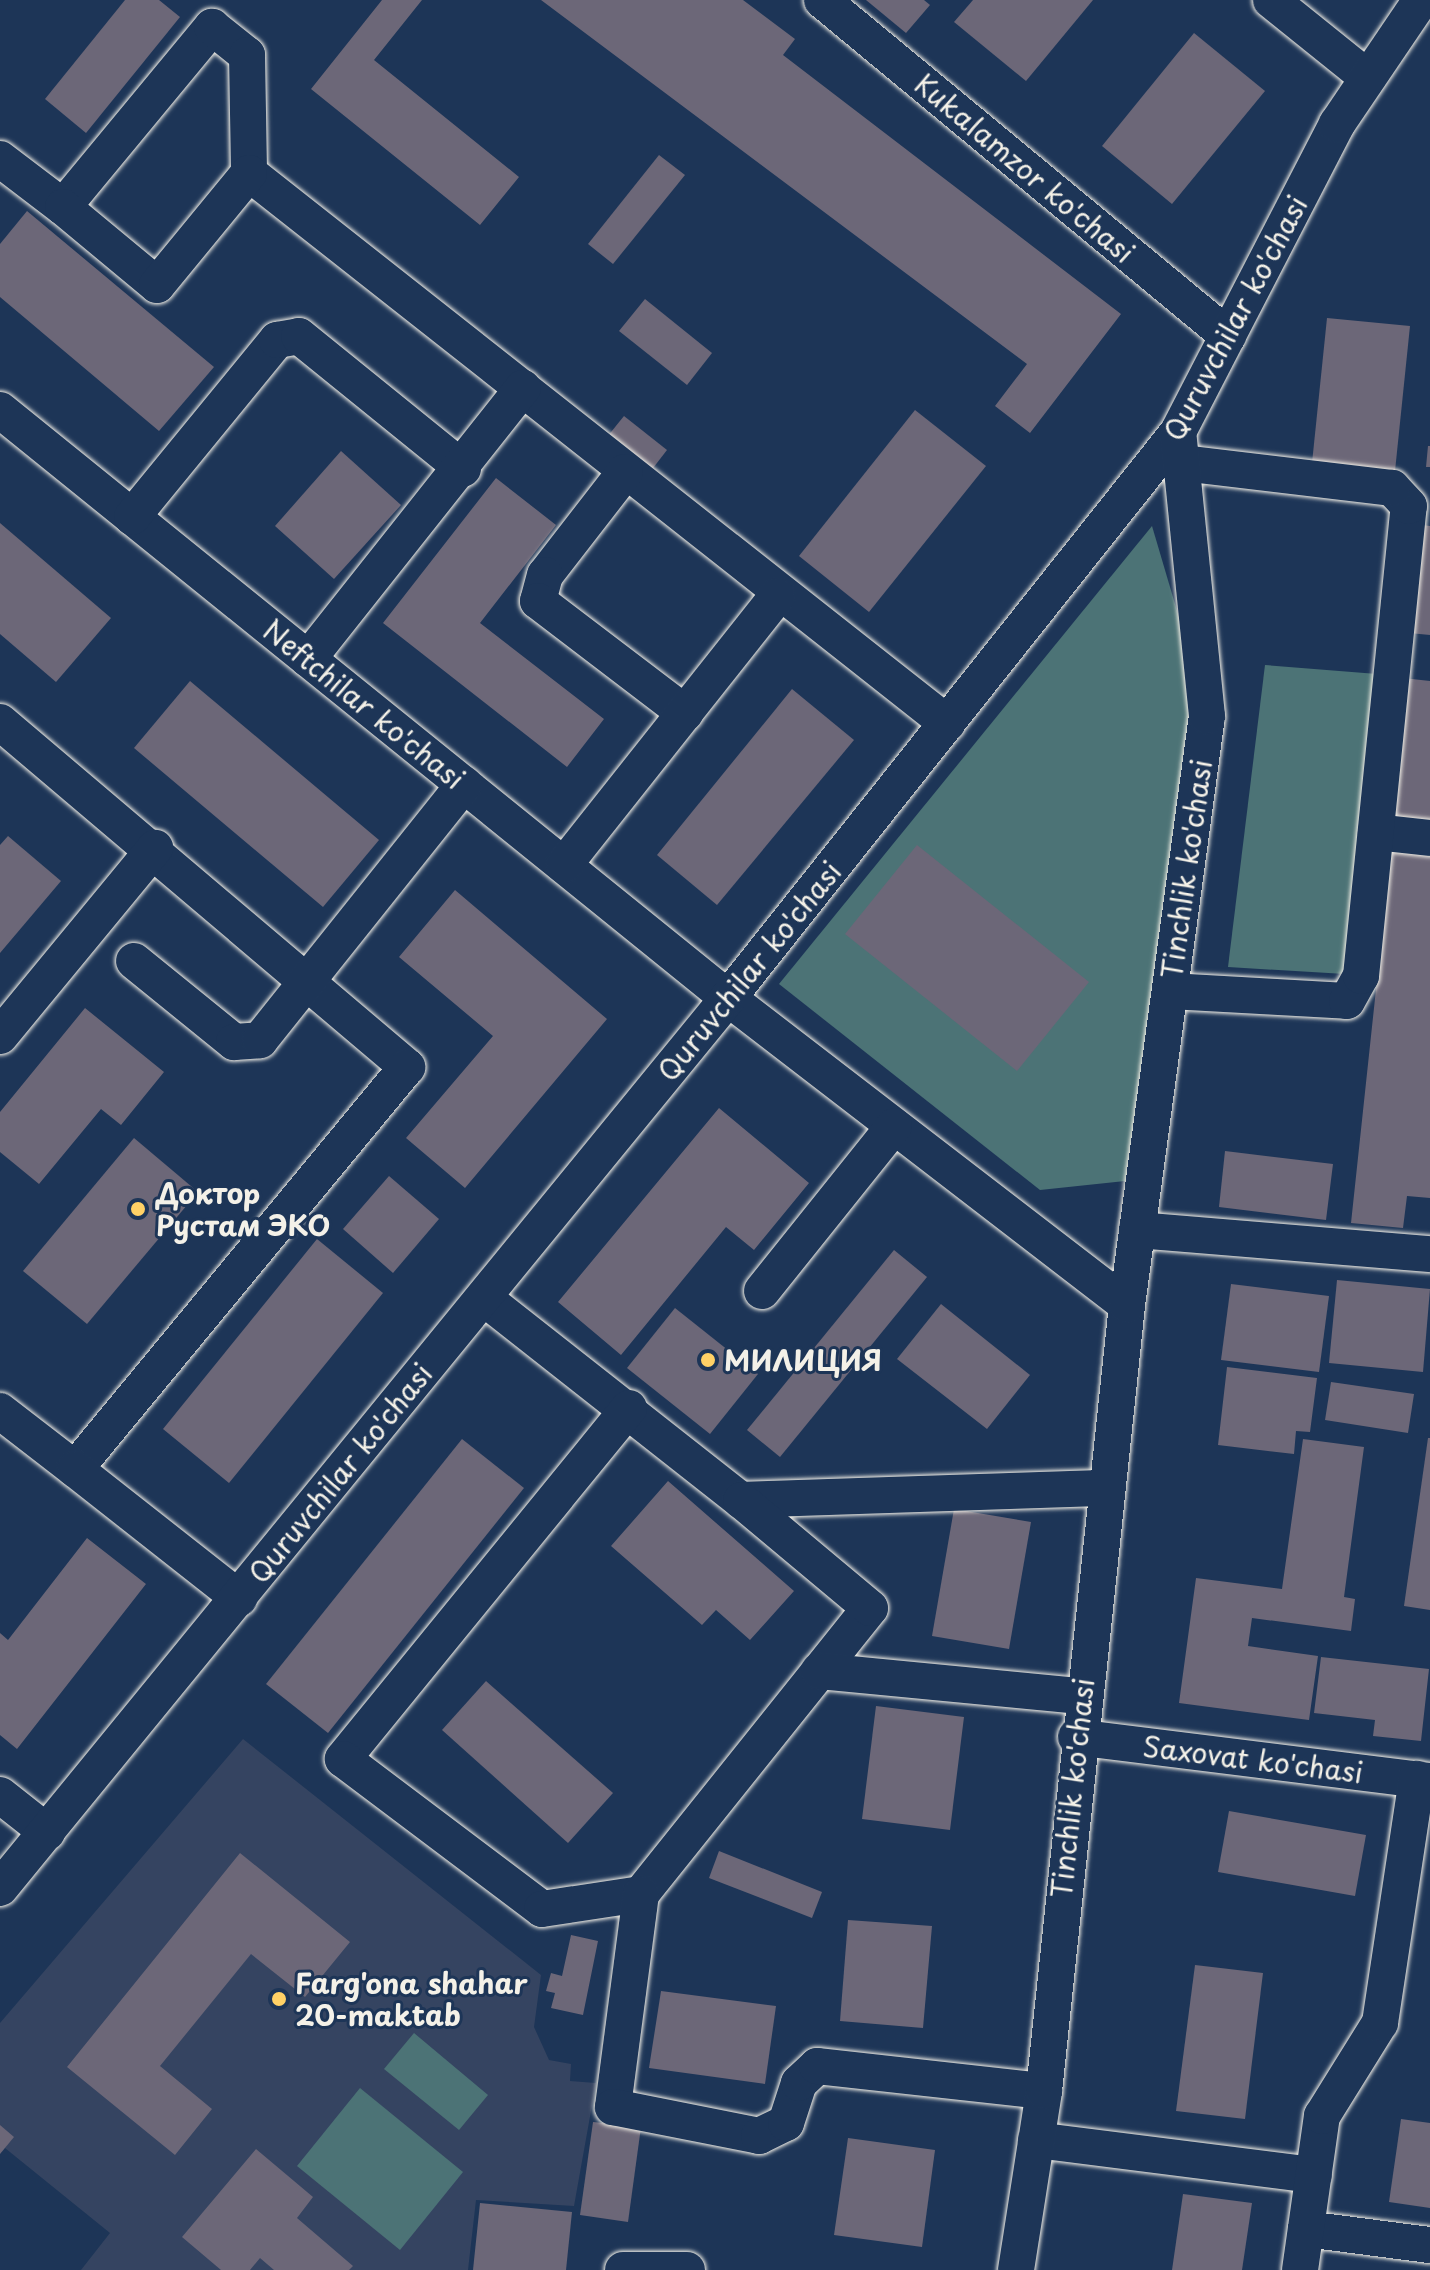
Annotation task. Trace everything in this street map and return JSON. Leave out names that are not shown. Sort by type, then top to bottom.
[{"type":"street","name":"Kukalamzor ko'chasi","points":[[822,0],[1228,336]]},
{"type":"street","points":[[1271,0],[1368,78]]},
{"type":"street","name":"Quruvchilar ko'chasi","points":[[0,1888],[728,998],[947,723],[1180,448],[1228,336],[1368,78],[1421,0]]},
{"type":"street","points":[[0,159],[157,285],[249,173],[247,55],[212,27],[63,207]]},
{"type":"street","points":[[249,173],[523,388],[777,596],[947,723]]},
{"type":"street","points":[[132,517],[277,340],[299,336],[463,469]]},
{"type":"street","points":[[308,659],[463,469],[523,388]]},
{"type":"street","name":"Neftchilar ko'chasi","points":[[0,410],[728,998]]},
{"type":"street","points":[[1170,991],[1347,1001],[1361,976],[1409,506],[1392,488],[1180,448]]},
{"type":"street","name":"Tinchlik ko'chasi","points":[[1016,2270],[1044,2091],[1076,1737],[1127,1305],[1207,716],[1180,448]]},
{"type":"street","points":[[625,472],[545,575],[538,601],[685,713]]},
{"type":"street","points":[[564,865],[777,596]]},
{"type":"street","points":[[0,722],[155,848],[407,1067],[75,1469]]},
{"type":"street","points":[[134,961],[234,1042],[260,1040],[464,784]]},
{"type":"street","points":[[1376,832],[1430,838]]},
{"type":"street","points":[[0,1036],[155,848]]},
{"type":"street","points":[[728,998],[1127,1305]]},
{"type":"street","points":[[762,1291],[894,1126]]},
{"type":"street","points":[[1137,1230],[1430,1254]]},
{"type":"street","points":[[484,1298],[629,1408],[870,1608],[641,1894],[613,2107],[759,2136],[786,2123],[799,2083],[817,2066],[1044,2091]]},
{"type":"street","points":[[629,1408],[343,1759],[542,1909],[641,1894]]},
{"type":"street","points":[[0,1411],[239,1598]]},
{"type":"street","points":[[741,1500],[1105,1488]]},
{"type":"street","points":[[819,1671],[1081,1696]]},
{"type":"street","name":"Saxovat ko'chasi","points":[[1076,1737],[1424,1780]]},
{"type":"street","points":[[1300,2270],[1322,2116],[1380,2023],[1424,1780]]},
{"type":"street","points":[[0,1795],[47,1832]]},
{"type":"street","points":[[1036,2140],[1314,2175]]},
{"type":"street","points":[[1306,2229],[1430,2245]]},
{"type":"street","points":[[623,2270],[687,2270]]},
{"type":"shaded area","name":"Farg'ona shahar 20-maktab","points":[[243,1739],[541,1975],[534,2027],[549,2060],[571,2064],[570,2081],[596,2083],[574,2206],[476,2200],[468,2270],[81,2270],[110,2233],[0,2144],[0,2023]]},
{"type":"green space","points":[[1152,526],[1206,709],[1144,1179],[1040,1190],[779,984]]},
{"type":"green space","points":[[1265,665],[1377,674],[1345,974],[1228,967]]},
{"type":"green space","points":[[414,2033],[488,2095],[459,2130],[384,2069]]},
{"type":"green space","points":[[360,2088],[463,2172],[400,2250],[297,2166]]},
{"type":"building","points":[[125,0],[159,0],[180,17],[86,133],[45,99]]},
{"type":"building","points":[[382,0],[422,0],[374,60],[519,177],[480,225],[311,89]]},
{"type":"building","points":[[541,0],[743,0],[795,39],[783,55],[1121,314],[1030,433],[995,406],[1027,364]]},
{"type":"building","points":[[866,0],[924,0],[930,5],[906,33]]},
{"type":"building","points":[[973,0],[1093,0],[1026,81],[954,22]]},
{"type":"building","points":[[1194,33],[1265,91],[1172,204],[1102,146]]},
{"type":"building","points":[[659,155],[685,175],[613,264],[588,244]]},
{"type":"building","points":[[27,211],[214,367],[159,431],[0,297],[0,244]]},
{"type":"building","points":[[645,299],[712,353],[687,385],[619,331]]},
{"type":"building","points":[[1327,318],[1410,326],[1395,471],[1312,463]]},
{"type":"building","points":[[915,410],[986,466],[869,612],[799,556]]},
{"type":"building","points":[[624,416],[667,450],[650,472],[607,437]]},
{"type":"building","points":[[1428,446],[1430,467],[1426,467]]},
{"type":"building","points":[[341,451],[401,505],[334,579],[275,526]]},
{"type":"building","points":[[496,478],[556,525],[480,623],[604,719],[567,767],[383,623]]},
{"type":"building","points":[[0,523],[111,618],[56,682],[0,634]]},
{"type":"building","points":[[1422,525],[1430,526],[1430,635],[1409,633]]},
{"type":"building","points":[[1403,678],[1430,681],[1430,824],[1385,819]]},
{"type":"building","points":[[190,681],[379,840],[323,907],[134,748]]},
{"type":"building","points":[[792,689],[854,740],[717,905],[657,855]]},
{"type":"building","points":[[8,836],[61,881],[0,953],[0,845]]},
{"type":"building","points":[[917,845],[1089,982],[1017,1071],[845,934]]},
{"type":"building","points":[[1391,849],[1430,852],[1430,1198],[1407,1196],[1403,1228],[1351,1223]]},
{"type":"building","points":[[455,890],[607,1019],[465,1188],[406,1138],[493,1036],[399,957]]},
{"type":"building","points":[[85,1008],[164,1072],[121,1125],[101,1109],[39,1184],[0,1152],[0,1112]]},
{"type":"building","points":[[719,1108],[809,1183],[754,1250],[726,1227],[621,1355],[558,1302]]},
{"type":"building","points":[[134,1138],[198,1192],[87,1324],[23,1271]]},
{"type":"building","points":[[1225,1151],[1333,1164],[1326,1220],[1219,1207]]},
{"type":"building","points":[[389,1176],[439,1219],[393,1273],[343,1229]]},
{"type":"building","points":[[317,1239],[383,1293],[229,1483],[163,1429]]},
{"type":"building","points":[[894,1250],[927,1277],[780,1457],[747,1430]]},
{"type":"building","points":[[1337,1280],[1430,1289],[1423,1372],[1329,1363]]},
{"type":"building","points":[[1231,1284],[1329,1296],[1319,1372],[1221,1360]]},
{"type":"building","points":[[941,1304],[1030,1375],[987,1429],[897,1359]]},
{"type":"building","points":[[675,1308],[758,1374],[710,1434],[627,1368]]},
{"type":"building","points":[[1227,1367],[1317,1378],[1310,1432],[1296,1431],[1294,1454],[1218,1445]]},
{"type":"building","points":[[1331,1382],[1414,1394],[1408,1433],[1325,1420]]},
{"type":"building","points":[[1430,1438],[1430,1610],[1404,1606]]},
{"type":"building","points":[[462,1439],[524,1488],[328,1733],[266,1684]]},
{"type":"building","points":[[1303,1439],[1364,1447],[1344,1597],[1355,1599],[1351,1631],[1252,1618],[1248,1646],[1318,1656],[1309,1720],[1179,1703],[1196,1578],[1282,1589]]},
{"type":"building","points":[[668,1481],[794,1591],[750,1640],[716,1610],[702,1625],[611,1546]]},
{"type":"building","points":[[954,1509],[1031,1522],[1009,1649],[932,1636]]},
{"type":"building","points":[[87,1538],[146,1584],[17,1749],[0,1735],[0,1633],[8,1640]]},
{"type":"building","points":[[1321,1657],[1429,1669],[1421,1741],[1373,1736],[1375,1720],[1314,1713]]},
{"type":"building","points":[[486,1681],[613,1793],[568,1843],[442,1730]]},
{"type":"building","points":[[876,1706],[964,1717],[950,1830],[862,1819]]},
{"type":"building","points":[[1229,1811],[1366,1835],[1355,1896],[1218,1872]]},
{"type":"building","points":[[719,1851],[822,1892],[812,1918],[709,1878]]},
{"type":"building","points":[[240,1853],[350,1942],[305,1997],[251,1954],[160,2066],[212,2109],[175,2155],[67,2067]]},
{"type":"building","points":[[848,1920],[932,1926],[923,2028],[840,2021]]},
{"type":"building","points":[[571,1935],[598,1941],[583,2015],[551,2008],[555,1993],[546,1991],[551,1973],[562,1976]]},
{"type":"building","points":[[1195,1965],[1263,1973],[1245,2119],[1176,2111]]},
{"type":"building","points":[[661,1991],[776,2006],[765,2084],[649,2068]]},
{"type":"building","points":[[1401,2119],[1430,2123],[1430,2208],[1389,2202]]},
{"type":"building","points":[[593,2122],[641,2127],[628,2222],[580,2215]]},
{"type":"building","points":[[0,2125],[14,2137],[0,2154]]},
{"type":"building","points":[[848,2138],[935,2150],[922,2247],[834,2235]]},
{"type":"building","points":[[256,2149],[313,2197],[297,2218],[353,2266],[349,2270],[274,2270],[260,2258],[250,2270],[221,2270],[182,2237]]},
{"type":"building","points":[[1183,2194],[1252,2203],[1242,2270],[1172,2270]]},
{"type":"building","points":[[480,2203],[572,2212],[566,2270],[473,2270]]},
{"type":"place","name":"Доктор Рустам ЭКО","points":[[138,1209]]},
{"type":"place","name":"МИЛИЦИЯ","points":[[708,1360]]},
{"type":"place","name":"Farg'ona shahar 20-maktab","points":[[279,1999]]}]
